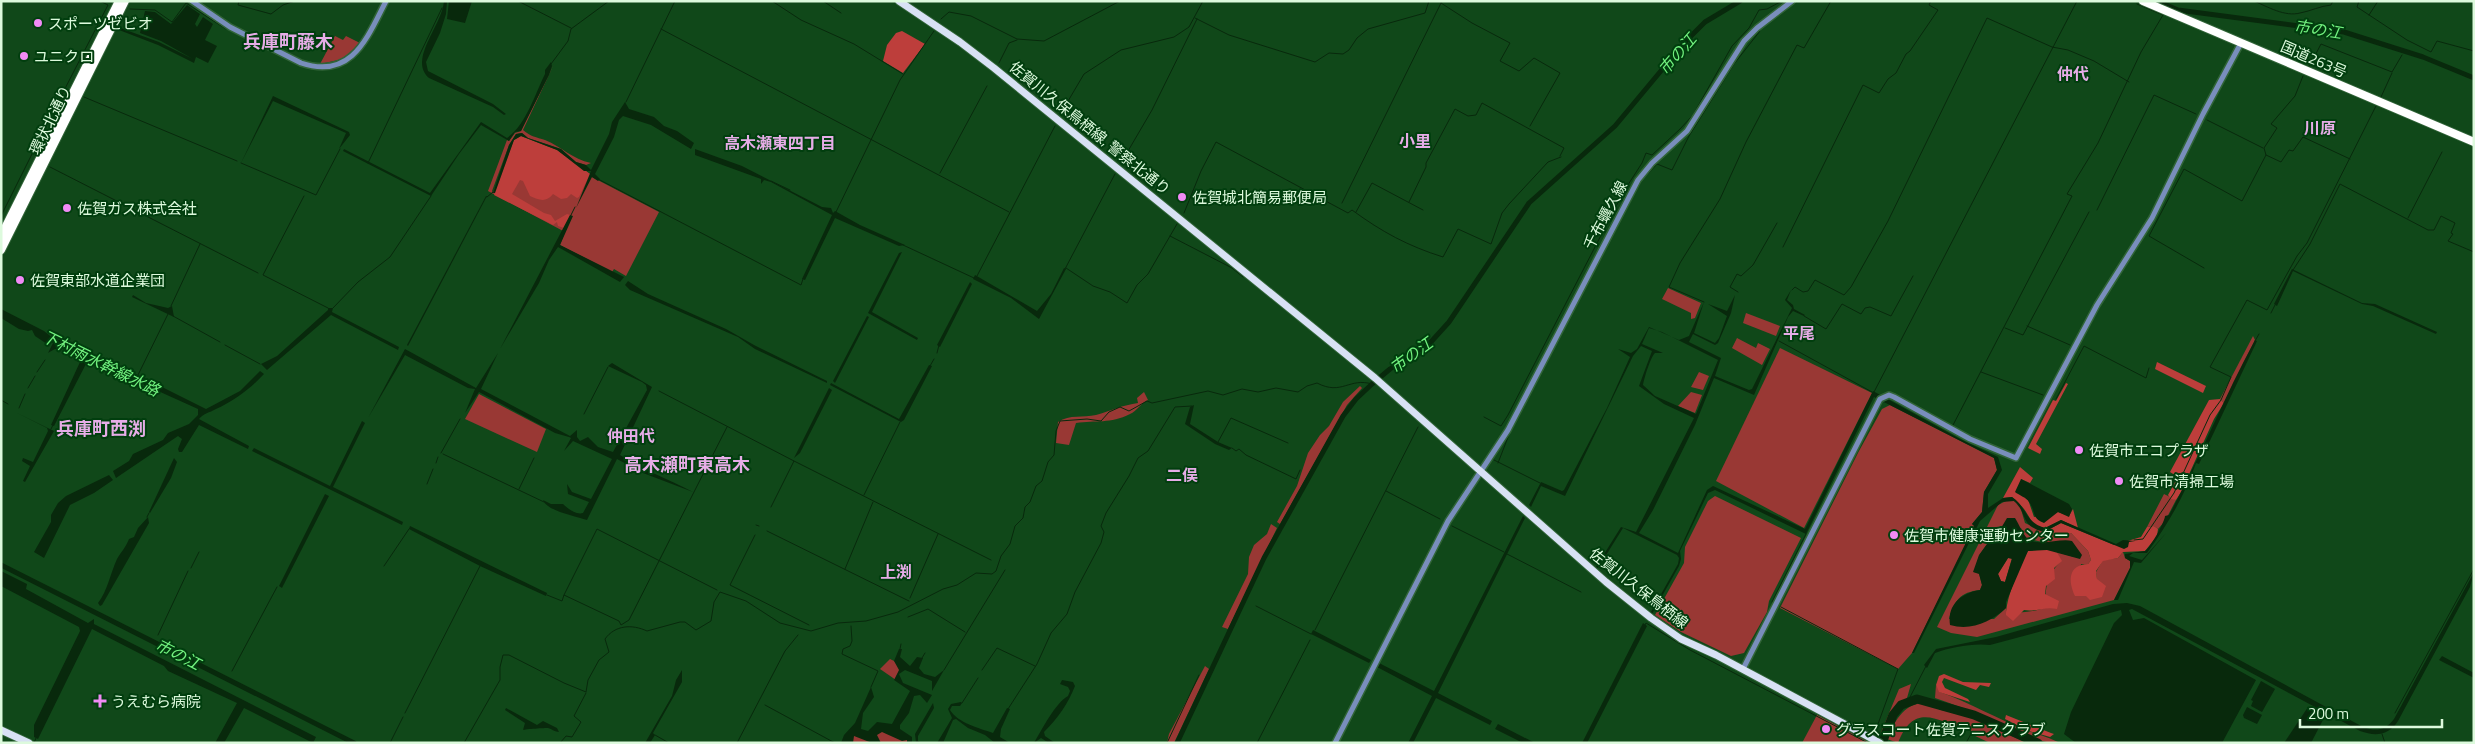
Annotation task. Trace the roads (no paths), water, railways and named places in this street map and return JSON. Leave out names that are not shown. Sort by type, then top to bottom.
[{"type":"highway","name":"環状北通り","points":[[1,236],[118,1]]},
{"type":"highway","name":"環状北通り","points":[[1,250],[124,1]]},
{"type":"highway","name":"国道263号","points":[[2143,1],[2474,142]]},
{"type":"main road","name":"佐賀川久保鳥栖線, 警察北通り","points":[[900,1],[994,68],[1377,380],[1480,471]]},
{"type":"main road","name":"佐賀川久保鳥栖線","points":[[1480,471],[1606,582],[1681,639],[1878,741]]},
{"type":"main road","points":[[1,730],[29,743]]},
{"type":"street","points":[[192,1],[230,27],[301,64],[330,68],[351,58],[361,49],[386,1]]},
{"type":"street","name":"千布蠣久線","points":[[1335,743],[1448,521],[1508,430],[1638,180],[1652,163],[1687,130],[1744,41],[1757,28],[1792,1]]},
{"type":"street","points":[[1743,670],[1878,401],[1884,396],[1894,397],[1951,429],[2016,458],[2097,305],[2152,218],[2203,114],[2241,43]]},
{"type":"water","points":[[444,1],[447,1],[446,14],[440,33],[426,62],[428,71],[493,104],[506,114],[504,115],[493,107],[429,78],[424,70],[422,61],[424,52],[442,11]]},
{"type":"water","points":[[449,1],[472,1],[465,23],[447,19]]},
{"type":"water","points":[[187,5],[200,14],[195,24],[197,27],[203,17],[213,24],[205,40],[217,46],[208,63],[196,57],[194,63],[158,45],[119,30],[120,26],[193,59],[161,41],[140,33],[145,11],[155,12],[171,24]]},
{"type":"water","points":[[551,62],[552,66],[549,75],[521,131],[515,132],[509,141],[481,125],[431,196],[343,151],[344,149],[430,193],[481,122],[507,138],[514,132],[525,117],[545,74],[545,70]]},
{"type":"water","points":[[273,96],[349,132],[350,135],[339,149],[346,133],[273,101],[241,163]]},
{"type":"water","points":[[625,102],[629,109],[654,117],[664,126],[677,131],[694,143],[691,149],[651,125],[623,116],[619,120],[614,137],[595,174],[600,179],[598,181],[592,177],[576,208],[591,171],[584,171],[557,150],[521,136],[514,140],[495,193],[493,193],[509,145],[516,134],[522,133],[528,138],[561,149],[576,162],[586,165],[591,170],[609,134],[612,122]]},
{"type":"water","points":[[695,149],[742,166],[822,207],[831,208],[833,213],[835,211],[860,225],[905,245],[899,246],[835,218],[805,280],[802,279],[832,215],[771,182],[764,180],[761,184],[761,179],[695,155]]},
{"type":"water","points":[[487,196],[408,346],[407,345]]},
{"type":"water","points":[[570,215],[573,216],[560,245],[624,277],[620,282],[558,247],[500,349]]},
{"type":"water","points":[[902,252],[872,312],[918,338],[917,340],[868,313],[899,253]]},
{"type":"water","points":[[1064,268],[1066,269],[1039,319],[1011,298],[973,279],[975,275],[1037,311],[1051,294]]},
{"type":"water","points":[[2292,269],[2362,303],[2375,304],[2437,332],[2436,334],[2373,306],[2362,304],[2293,271],[2277,306],[2274,304]]},
{"type":"water","points":[[628,281],[648,294],[726,329],[827,381],[827,383],[755,349],[738,337],[630,290],[625,285]]},
{"type":"water","points":[[970,282],[972,284],[940,347],[937,345]]},
{"type":"water","points":[[1791,290],[1787,300],[1793,305],[1794,309],[1805,315],[1793,311],[1788,317],[1754,395],[1714,378],[1695,425],[1653,510],[1639,533],[1678,553],[1707,490],[1713,486],[1805,529],[1873,391],[1960,439],[1998,457],[2002,470],[1988,494],[1988,508],[2003,498],[2012,497],[2038,526],[2045,528],[2061,520],[2116,544],[2123,540],[2135,541],[2129,542],[2128,547],[2124,549],[2061,523],[2044,532],[2027,523],[2022,511],[2014,501],[2002,502],[1980,521],[1914,653],[1912,653],[1974,526],[1972,524],[1982,512],[1984,492],[1997,470],[1994,458],[1874,397],[1806,534],[1715,490],[1708,493],[1680,551],[1681,559],[1679,566],[1652,614],[1651,612],[1678,564],[1679,558],[1677,555],[1623,528],[1598,568],[1596,567],[1621,527],[1636,532],[1694,418],[1664,404],[1639,386],[1652,351],[1641,346],[1633,356],[1565,496],[1541,486],[1531,507],[1529,505],[1541,482],[1562,491],[1564,490],[1607,408],[1630,357],[1618,349],[1631,353],[1637,349],[1649,327],[1657,330],[1649,328],[1642,344],[1663,353],[1655,353],[1653,356],[1643,385],[1655,396],[1696,414],[1718,360],[1671,337],[1679,340],[1689,336],[1704,302],[1694,333],[1715,343],[1719,338],[1727,316],[1708,304],[1727,311],[1735,295],[1731,313],[1718,343],[1715,345],[1693,334],[1689,342],[1721,358],[1715,376],[1749,390],[1752,389],[1792,308],[1785,300]]},
{"type":"water","points":[[133,295],[146,303],[168,308],[172,306],[174,317],[132,297]]},
{"type":"water","points":[[328,308],[333,308],[332,312],[399,347],[398,350],[331,315],[267,370],[261,364],[277,356]]},
{"type":"water","name":"下村雨水幹線水路","points":[[1,309],[44,331],[54,339],[70,342],[92,357],[138,375],[206,409],[240,391],[260,371],[264,374],[247,390],[199,419],[249,446],[248,449],[199,425],[182,452],[179,452],[178,449],[182,439],[178,436],[116,478],[113,471],[129,461],[133,454],[163,440],[168,433],[189,424],[198,415],[198,409],[96,363],[87,362],[54,426],[51,425],[80,362],[76,361],[75,353],[63,349],[58,348],[48,353],[53,343],[49,341],[47,344],[35,336],[32,330],[19,329],[1,318]]},
{"type":"water","points":[[867,316],[869,317],[835,383],[833,381]]},
{"type":"water","points":[[2255,340],[2257,341],[2199,464],[2196,463],[2181,499],[2169,521],[2147,553],[2133,553],[2129,556],[2142,560],[2166,533],[2141,563],[2134,562],[2118,600],[2114,600],[2130,568],[2130,561],[2125,558],[2125,554],[2145,551],[2151,545],[2165,516],[2169,515],[2191,472]]},
{"type":"water","points":[[405,349],[476,388],[498,353],[481,389],[570,436],[577,430],[577,437],[580,441],[588,437],[598,447],[613,452],[647,390],[646,385],[642,382],[608,366],[612,363],[652,387],[620,455],[693,492],[643,473],[617,459],[587,520],[556,510],[543,500],[551,504],[563,504],[570,510],[583,513],[589,502],[568,494],[567,484],[572,492],[591,499],[612,459],[573,441],[564,451],[571,438],[555,433],[479,392],[465,413],[475,389],[468,388],[405,355],[368,418]]},
{"type":"water","points":[[929,365],[932,366],[904,420],[901,422],[830,385],[831,383],[899,419]]},
{"type":"water","points":[[829,388],[832,390],[800,453],[794,458]]},
{"type":"water","points":[[1194,405],[1190,424],[1218,442],[1232,448],[1229,450],[1215,444],[1185,424],[1190,407]]},
{"type":"water","points":[[17,413],[54,431],[25,482],[23,481],[30,466],[22,461],[23,458],[33,462],[48,431],[47,428]]},
{"type":"water","points":[[362,421],[365,423],[333,487],[403,522],[402,525],[252,451],[254,448],[330,486]]},
{"type":"water","points":[[174,458],[177,462],[171,478],[150,513],[149,512]]},
{"type":"water","points":[[109,475],[113,480],[94,493],[70,505],[44,558],[34,552],[51,522],[51,515],[58,503],[66,496]]},
{"type":"water","points":[[2021,479],[2069,504],[2072,509],[2069,517],[2058,512],[2044,523],[2037,519],[2028,501],[2015,492]]},
{"type":"water","points":[[325,494],[329,496],[282,588],[279,586]]},
{"type":"water","points":[[1523,516],[1525,518],[1438,693],[1492,721],[1490,725],[1436,698],[1413,743],[1408,743],[1432,696],[1377,667],[1379,663],[1434,691]]},
{"type":"water","points":[[148,517],[149,523],[100,606],[98,603],[107,587],[117,559],[129,539],[134,537],[138,528]]},
{"type":"water","points":[[2007,518],[2015,518],[2028,539],[2038,542],[2072,541],[2082,555],[2080,559],[2047,550],[2028,551],[2006,602],[2006,608],[1980,624],[1966,627],[1950,625],[1951,612],[1957,601],[1967,594],[1980,590],[1982,585],[1979,574],[1973,572],[1979,555],[1987,544],[1994,540]],"holes":[[[2008,558],[2012,559],[2005,582],[2001,581],[1998,574]]]},
{"type":"water","points":[[410,526],[547,593],[546,596],[480,566],[409,529]]},
{"type":"water","points":[[1,571],[27,584],[26,589],[88,623],[94,619],[94,624],[316,737],[313,743],[244,708],[224,743],[215,743],[237,703],[168,671],[164,666],[92,629],[38,739],[34,737],[34,725],[80,631],[79,627],[1,586]]},
{"type":"water","points":[[2474,572],[2470,587],[2398,721],[2391,729],[2382,734],[2360,731],[2132,609],[2129,610],[2133,620],[2144,618],[2256,680],[2222,743],[2076,743],[2064,734],[2071,712],[2114,623],[2122,615],[2121,610],[1990,645],[1969,645],[1948,649],[1935,653],[1927,668],[1924,665],[1936,649],[1996,637],[2113,604],[2127,603],[2140,606],[2363,727],[2380,729],[2388,726],[2394,719]]},
{"type":"water","points":[[1643,623],[1647,626],[1587,743],[1582,743]]},
{"type":"water","points":[[1313,630],[1371,660],[1369,663],[1311,634]]},
{"type":"water","points":[[899,649],[902,649],[900,657],[910,666],[917,657],[923,658],[919,668],[924,674],[935,677],[944,670],[932,691],[932,681],[905,670],[899,674],[903,683],[932,695],[927,703],[920,695],[914,696],[909,713],[900,725],[900,729],[912,737],[912,743],[907,743],[907,740],[902,741],[882,732],[877,735],[881,743],[872,743],[854,736],[853,743],[841,743],[844,735],[855,723],[871,687],[874,697],[863,713],[861,729],[868,731],[877,722],[892,724],[910,691],[894,680],[899,670],[894,661]]},
{"type":"water","points":[[2442,656],[2474,673],[2474,678],[2439,660]]},
{"type":"water","points":[[682,670],[682,682],[653,733],[655,735],[650,743],[645,743],[672,696],[676,680]]},
{"type":"water","points":[[1062,680],[1073,682],[1075,686],[1062,710],[1044,732],[1045,736],[1055,743],[1049,743],[1041,738],[1034,743],[1054,710],[1068,696],[1070,691],[1068,687],[1060,684]]},
{"type":"water","points":[[2261,681],[2275,689],[2262,712],[2251,706],[2253,701],[2251,700]]},
{"type":"water","points":[[961,702],[960,706],[952,706],[950,710],[954,715],[969,724],[993,733],[1007,708],[1010,709],[1001,729],[1000,737],[1010,743],[995,743],[985,735],[968,728],[956,719],[953,720],[943,743],[937,743],[952,718],[948,709],[951,704]]},
{"type":"water","points":[[933,703],[934,708],[918,736],[918,741],[922,743],[916,743],[915,734]]},
{"type":"water","points":[[2247,707],[2262,715],[2257,724],[2244,718],[2243,715]]},
{"type":"water","points":[[2308,707],[2325,716],[2311,743],[2284,743]]},
{"type":"water","points":[[506,708],[537,725],[543,721],[557,728],[559,732],[548,728],[523,730],[525,723],[505,710]]},
{"type":"water","points":[[1498,724],[1535,743],[1523,743],[1495,729]]},
{"type":"waterway","points":[[55,108],[108,5],[100,1]]},
{"type":"waterway","points":[[239,1],[238,5],[271,14],[283,5],[295,1]]},
{"type":"waterway","points":[[518,1],[571,28]]},
{"type":"waterway","points":[[551,64],[568,41],[571,29],[609,1]]},
{"type":"waterway","points":[[626,102],[675,1]]},
{"type":"waterway","points":[[772,1],[801,20],[854,44],[903,74]]},
{"type":"waterway","points":[[823,1],[841,13]]},
{"type":"waterway","points":[[941,19],[949,12],[971,16],[1017,39],[1044,41],[1120,1]]},
{"type":"waterway","points":[[1061,113],[1084,74],[1121,50],[1174,37],[1189,27],[1203,1]]},
{"type":"waterway","points":[[1195,18],[1229,35],[1315,62],[1329,53],[1343,54],[1368,29],[1425,13],[1429,1]]},
{"type":"waterway","points":[[1342,203],[1442,1]]},
{"type":"waterway","name":"市の江","points":[[1177,743],[1264,558],[1343,416],[1356,399],[1372,384],[1390,369],[1430,343],[1449,322],[1529,203],[1615,126],[1685,42],[1705,22],[1740,1]]},
{"type":"waterway","points":[[1484,417],[1501,426],[1508,415],[1624,191],[1642,163],[1646,153],[1652,155],[1693,115],[1732,46],[1749,28],[1759,10],[1767,9],[1782,1]]},
{"type":"waterway","points":[[1704,302],[1669,287],[1680,263],[1720,199],[1746,142],[1797,45],[1804,48],[1831,1]]},
{"type":"waterway","points":[[1783,247],[1863,85],[1879,93],[1888,79],[1896,73],[1906,54],[1938,10],[1929,5],[1931,1]]},
{"type":"waterway","points":[[1874,392],[2077,1]]},
{"type":"waterway","name":"市の江","points":[[2157,1],[2178,10],[2344,32],[2423,57],[2474,78]]},
{"type":"waterway","points":[[2254,1],[2288,14],[2331,5],[2333,1]]},
{"type":"waterway","points":[[2359,1],[2357,7],[2407,40],[2431,52],[2437,41],[2474,51]]},
{"type":"waterway","points":[[2369,15],[2378,1]]},
{"type":"waterway","points":[[130,9],[155,10],[172,22],[186,3],[226,29]]},
{"type":"waterway","points":[[1441,3],[1472,23],[1510,43],[1500,61],[1519,71],[1534,58],[1560,73],[1530,126]]},
{"type":"waterway","points":[[1952,427],[2072,196],[2067,194],[2098,143],[2141,52],[2163,15],[2137,4]]},
{"type":"waterway","points":[[368,163],[442,8]]},
{"type":"waterway","points":[[1792,290],[1795,287],[1803,292],[1808,291],[1815,280],[1844,295],[1851,287],[1888,221],[1987,18],[2052,47],[2068,50],[2094,61],[2129,82]]},
{"type":"waterway","points":[[1121,163],[1152,110],[1197,19]]},
{"type":"waterway","points":[[661,29],[1009,212]]},
{"type":"waterway","points":[[836,212],[900,80],[934,31]]},
{"type":"waterway","points":[[1498,463],[1510,432],[1641,181],[1657,164],[1672,170],[1689,136],[1734,64],[1760,31]]},
{"type":"waterway","points":[[999,63],[1009,43],[1017,40]]},
{"type":"waterway","points":[[2309,67],[2321,44],[2392,72],[2402,55]]},
{"type":"waterway","points":[[2381,97],[2392,73]]},
{"type":"waterway","points":[[2204,268],[2149,236],[2184,169],[2242,201],[2266,155],[2264,148],[2277,128],[2271,124],[2295,96],[2303,76]]},
{"type":"waterway","points":[[940,173],[987,86]]},
{"type":"waterway","points":[[2097,210],[2154,95],[2196,114]]},
{"type":"waterway","points":[[84,97],[237,161]]},
{"type":"waterway","points":[[1409,202],[1426,167],[1426,163],[1455,109],[1468,116],[1476,115],[1482,103],[1564,148],[1560,156]]},
{"type":"waterway","points":[[2134,540],[2143,539],[2174,493],[2210,415],[2221,400],[2231,377],[2210,367],[2247,300],[2267,310],[2297,256],[2307,243],[2376,106]]},
{"type":"waterway","points":[[2207,120],[2263,148]]},
{"type":"waterway","points":[[1,216],[47,124]]},
{"type":"waterway","points":[[977,276],[1055,126]]},
{"type":"waterway","points":[[2266,155],[2281,162],[2289,150],[2293,151],[2303,137],[2350,159]]},
{"type":"waterway","points":[[1184,213],[1201,171],[1216,142],[1348,213],[1352,210],[1396,238],[1443,257],[1458,229],[1491,244],[1502,213],[1509,204],[1548,162],[1561,157]]},
{"type":"waterway","points":[[241,163],[316,195],[340,149]]},
{"type":"waterway","points":[[2408,218],[2442,152]]},
{"type":"waterway","points":[[50,167],[258,273]]},
{"type":"waterway","points":[[1065,269],[1115,174]]},
{"type":"waterway","points":[[598,179],[801,285],[803,279]]},
{"type":"waterway","points":[[771,181],[790,190]]},
{"type":"waterway","points":[[1356,212],[1372,183],[1423,210]]},
{"type":"waterway","points":[[2293,270],[2310,244],[2340,184],[2428,230],[2434,230],[2441,216],[2455,223],[2451,233],[2453,234],[2448,241],[2474,252]]},
{"type":"waterway","points":[[487,197],[493,192]]},
{"type":"waterway","points":[[304,196],[263,275],[328,308]]},
{"type":"waterway","points":[[333,308],[358,282],[390,257],[431,196]]},
{"type":"waterway","points":[[570,217],[575,207]]},
{"type":"waterway","points":[[2005,328],[2023,335],[2089,212]]},
{"type":"waterway","points":[[1738,292],[1730,287],[1737,274],[1741,276],[1753,265],[1777,223]]},
{"type":"waterway","points":[[1066,268],[1093,286],[1110,292],[1127,303],[1137,285],[1148,274],[1177,224]]},
{"type":"waterway","points":[[1170,236],[1232,268],[1243,277]]},
{"type":"waterway","points":[[171,306],[200,244]]},
{"type":"waterway","points":[[903,245],[974,278]]},
{"type":"waterway","points":[[1804,316],[1826,329],[1842,304],[1861,314],[1865,308],[1870,307],[1891,316],[1913,276]]},
{"type":"waterway","points":[[97,278],[107,283]]},
{"type":"waterway","points":[[2271,313],[2275,305]]},
{"type":"waterway","name":"下村雨水幹線水路","points":[[138,375],[168,314]]},
{"type":"waterway","points":[[173,316],[220,342]]},
{"type":"waterway","points":[[2027,326],[2070,345]]},
{"type":"waterway","points":[[2255,341],[2259,334]]},
{"type":"waterway","points":[[1779,341],[1872,392]]},
{"type":"waterway","points":[[225,345],[260,364]]},
{"type":"waterway","points":[[937,353],[939,345]]},
{"type":"waterway","points":[[2056,399],[2084,346],[2146,378],[2149,368]]},
{"type":"waterway","points":[[930,366],[934,359]]},
{"type":"waterway","points":[[37,372],[45,360]]},
{"type":"waterway","points":[[584,414],[608,367]]},
{"type":"waterway","points":[[1981,372],[2043,395]]},
{"type":"waterway","points":[[28,388],[35,376]]},
{"type":"waterway","points":[[464,743],[500,680],[500,667],[503,655],[509,655],[586,692],[588,680],[599,660],[609,652],[605,639],[609,634],[624,627],[636,627],[647,631],[680,622],[685,622],[696,630],[711,621],[714,602],[720,592],[746,601],[780,623],[811,631],[838,623],[866,621],[898,612],[943,589],[957,585],[976,573],[992,574],[996,571],[1001,556],[1010,544],[1015,526],[1023,518],[1025,507],[1030,502],[1036,486],[1042,481],[1048,462],[1054,455],[1056,431],[1060,421],[1087,419],[1101,421],[1109,412],[1120,407],[1129,411],[1147,401],[1152,403],[1208,391],[1223,395],[1242,389],[1258,392],[1276,388],[1298,392],[1307,386],[1317,383],[1333,388],[1364,382],[1372,384]]},
{"type":"waterway","points":[[659,391],[794,461],[771,507]]},
{"type":"waterway","points":[[19,408],[25,394]]},
{"type":"waterway","points":[[1,400],[8,404]]},
{"type":"waterway","points":[[1008,709],[1037,664],[1051,633],[1067,614],[1075,592],[1101,543],[1104,532],[1101,526],[1106,513],[1138,458],[1148,451],[1175,407],[1192,406]]},
{"type":"waterway","points":[[1218,442],[1231,418],[1288,443]]},
{"type":"waterway","points":[[441,453],[460,419]]},
{"type":"waterway","points":[[864,495],[900,422]]},
{"type":"waterway","points":[[51,429],[53,425]]},
{"type":"waterway","points":[[547,595],[562,601],[564,595],[619,621],[621,625],[629,620],[727,427]]},
{"type":"waterway","points":[[1315,630],[1418,427]]},
{"type":"waterway","points":[[1232,448],[1236,451],[1239,449],[1246,455],[1296,479],[1300,470]]},
{"type":"waterway","points":[[443,454],[544,502]]},
{"type":"waterway","points":[[436,463],[438,457]]},
{"type":"waterway","points":[[519,489],[534,458]]},
{"type":"waterway","points":[[1494,460],[1540,483]]},
{"type":"waterway","points":[[794,461],[991,560]]},
{"type":"waterway","points":[[427,484],[433,469]]},
{"type":"waterway","points":[[1386,491],[1440,519]]},
{"type":"waterway","points":[[845,569],[873,502]]},
{"type":"waterway","points":[[147,517],[149,513]]},
{"type":"waterway","points":[[1452,526],[1504,552]]},
{"type":"waterway","points":[[384,566],[409,529]]},
{"type":"waterway","points":[[564,595],[597,529],[717,590]]},
{"type":"waterway","points":[[767,531],[909,601]]},
{"type":"waterway","points":[[910,598],[938,534]]},
{"type":"waterway","points":[[1772,602],[1806,534]]},
{"type":"waterway","points":[[755,535],[730,585],[809,625]]},
{"type":"waterway","points":[[191,568],[199,552]]},
{"type":"waterway","points":[[1507,554],[1581,592]]},
{"type":"waterway","name":"市の江","points":[[1,565],[354,743]]},
{"type":"waterway","points":[[405,713],[480,566]]},
{"type":"waterway","points":[[2395,713],[2474,569]]},
{"type":"waterway","points":[[944,670],[1005,570]]},
{"type":"waterway","points":[[158,635],[188,571]]},
{"type":"waterway","points":[[232,671],[277,587]]},
{"type":"waterway","points":[[1256,606],[1311,634]]},
{"type":"waterway","points":[[1781,607],[1898,669],[1878,724]]},
{"type":"waterway","points":[[908,617],[928,609],[965,632]]},
{"type":"waterway","points":[[1645,625],[1646,623],[1690,650],[1868,743]]},
{"type":"waterway","points":[[851,626],[852,641],[850,646],[843,649],[842,654],[878,671],[871,687]]},
{"type":"waterway","points":[[737,743],[785,651],[798,635]]},
{"type":"waterway","points":[[1257,743],[1310,640]]},
{"type":"waterway","points":[[900,649],[901,644]]},
{"type":"waterway","points":[[982,670],[997,648],[1035,666]]},
{"type":"waterway","points":[[922,658],[925,653]]},
{"type":"waterway","points":[[1908,701],[1926,666]]},
{"type":"waterway","points":[[1167,743],[1199,675]]},
{"type":"waterway","points":[[962,703],[978,678]]},
{"type":"waterway","points":[[560,743],[566,736],[572,737],[581,722],[574,716],[586,693]]},
{"type":"waterway","points":[[1882,743],[1893,715],[1901,705],[1917,699],[1974,715],[2038,743]]},
{"type":"waterway","points":[[765,705],[835,743]]},
{"type":"waterway","points":[[390,743],[403,717]]},
{"type":"waterway","points":[[1966,743],[1971,734]]},
{"type":"waterway","points":[[2382,734],[2385,743]]},
{"type":"waterway","points":[[655,735],[669,743]]},
{"type":"waterway","points":[[34,743],[36,738]]},
{"type":"place","name":"スポーツゼビオ","points":[[38,23]]},
{"type":"place","name":"ユニクロ","points":[[24,56]]},
{"type":"place","name":"佐賀城北簡易郵便局","points":[[1182,197]]},
{"type":"place","name":"佐賀ガス株式会社","points":[[67,208]]},
{"type":"place","name":"佐賀東部水道企業団","points":[[20,280]]},
{"type":"place","name":"佐賀市エコプラザ","points":[[2079,450]]},
{"type":"place","name":"佐賀市清掃工場","points":[[2119,481]]},
{"type":"place","name":"佐賀市健康運動センター","points":[[1894,535]]},
{"type":"place","name":"うえむら病院","points":[[100,701]]},
{"type":"place","name":"グラスコート佐賀テニスクラブ","points":[[1826,729]]},
{"type":"district","name":"兵庫町藤木","points":[[288,41]]},
{"type":"district","name":"仲代","points":[[2073,74]]},
{"type":"district","name":"川原","points":[[2320,128]]},
{"type":"district","name":"小里","points":[[1415,141]]},
{"type":"district","name":"高木瀬東四丁目","points":[[780,143]]},
{"type":"district","name":"平尾","points":[[1799,333]]},
{"type":"district","name":"兵庫町西渕","points":[[101,428]]},
{"type":"district","name":"仲田代","points":[[631,436]]},
{"type":"district","name":"高木瀬町東高木","points":[[687,464]]},
{"type":"district","name":"二俣","points":[[1182,475]]},
{"type":"district","name":"上渕","points":[[896,572]]}]
